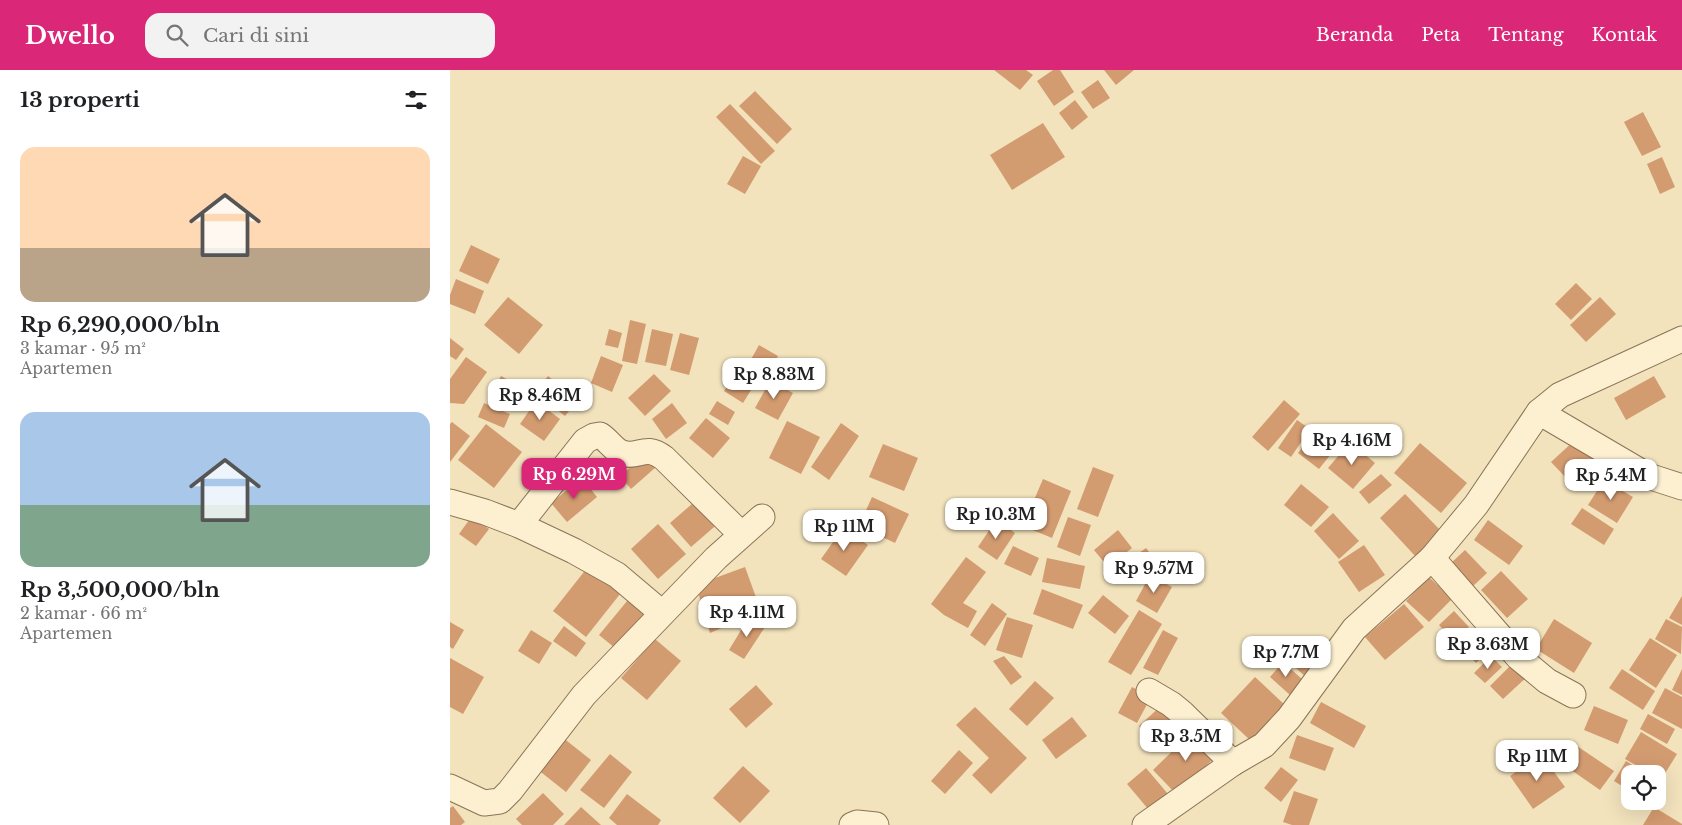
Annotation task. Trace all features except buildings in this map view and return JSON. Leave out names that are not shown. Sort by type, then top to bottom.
[{"type":"street","points":[[1145,825],[1233,763],[1264,745],[1289,718],[1354,629],[1432,558],[1476,505],[1539,412],[1560,395],[1682,339]]},
{"type":"street","points":[[1539,412],[1648,476],[1682,487]]},
{"type":"street","points":[[519,525],[585,441],[600,435],[624,454],[647,450],[656,452],[741,534]]},
{"type":"street","points":[[450,502],[485,512],[519,525],[574,551],[617,575],[662,613]]},
{"type":"street","points":[[450,787],[484,803],[500,800],[510,791],[584,695],[741,534],[762,517]]},
{"type":"street","points":[[1432,558],[1518,657],[1547,681],[1573,695]]},
{"type":"street","points":[[1149,690],[1182,713],[1233,763]]},
{"type":"street","points":[[852,825],[857,822],[876,825]]}]
